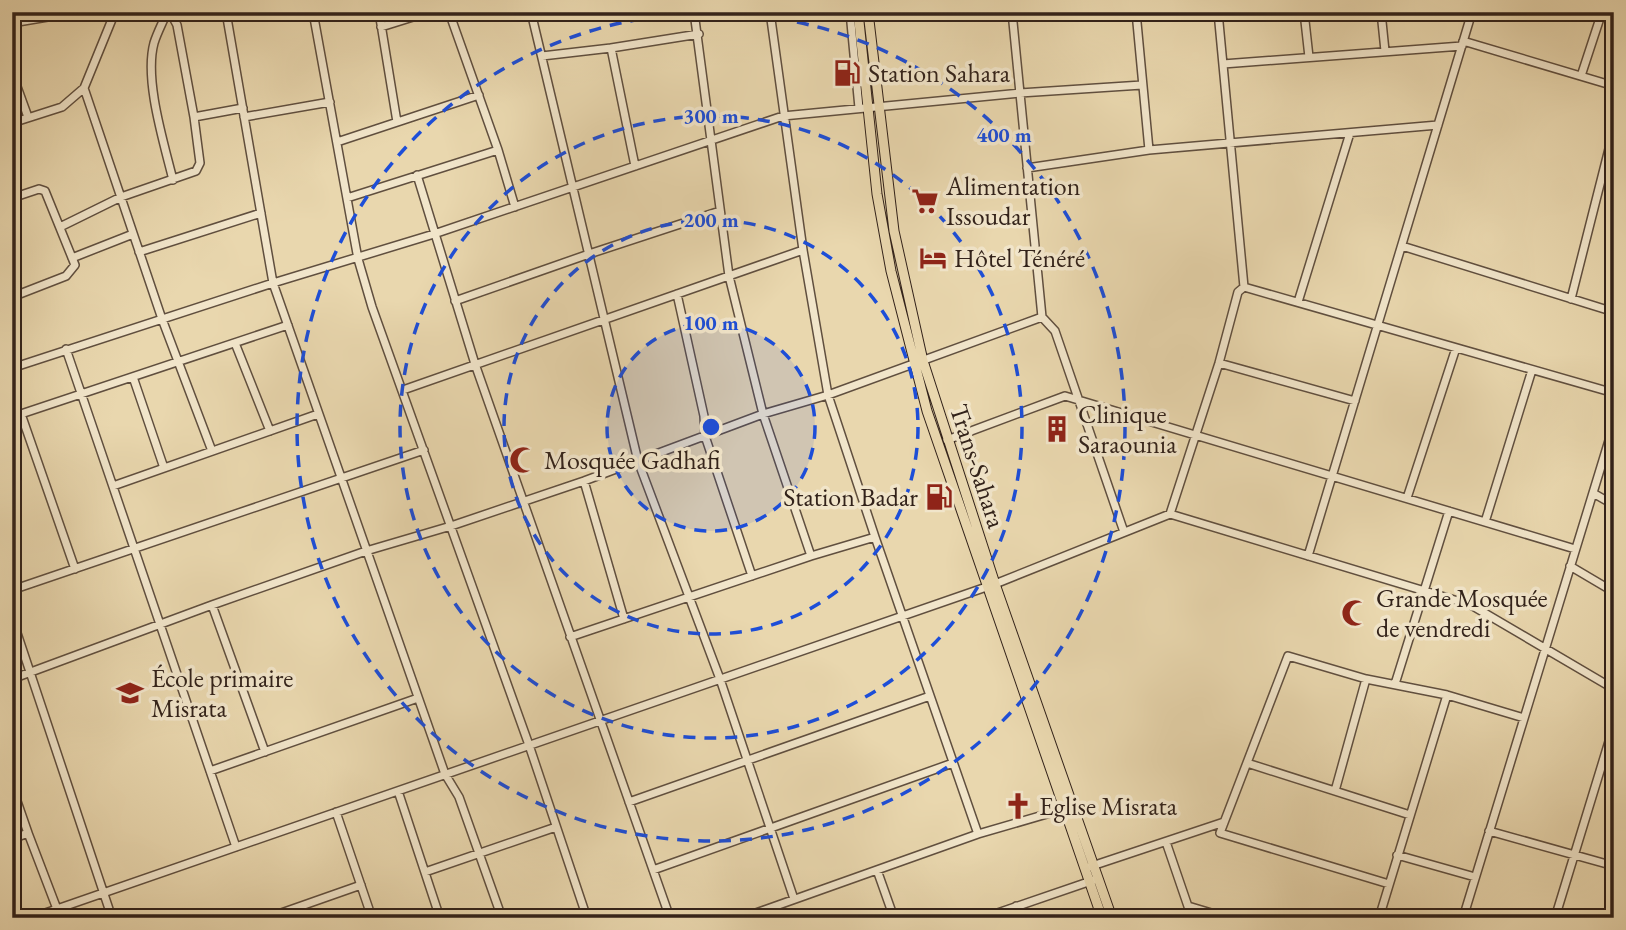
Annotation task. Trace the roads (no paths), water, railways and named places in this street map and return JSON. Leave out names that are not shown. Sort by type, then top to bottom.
[{"type":"main road","name":"Trans-Sahara","points":[[858,12],[863,108],[891,271],[918,362],[947,440],[950,462]]},
{"type":"main road","name":"Trans-Sahara","points":[[869,12],[894,231],[927,411],[950,462],[1090,867],[1102,918]]},
{"type":"main road","name":"Trans-Sahara","points":[[1056,770],[1063,809],[1090,867]]},
{"type":"main road","name":"Trans-Sahara","points":[[1094,880],[1112,918]]},
{"type":"street","points":[[12,23],[77,12]]},
{"type":"street","points":[[12,123],[62,107],[84,88],[115,12]]},
{"type":"street","points":[[60,227],[121,197],[173,180],[199,168],[194,117],[177,25],[169,12]]},
{"type":"street","points":[[169,12],[154,43],[151,64],[157,115],[173,180]]},
{"type":"street","points":[[226,12],[273,283],[445,774],[459,797],[502,918]]},
{"type":"street","points":[[313,12],[358,259],[372,307],[529,745],[587,918]]},
{"type":"street","points":[[379,12],[397,122]]},
{"type":"street","points":[[381,27],[429,12]]},
{"type":"street","points":[[449,12],[498,150],[515,207]]},
{"type":"street","points":[[531,12],[638,461],[720,679],[794,899]]},
{"type":"street","points":[[694,12],[729,276],[763,414],[811,556]]},
{"type":"street","points":[[770,12],[803,250],[828,395],[978,834]]},
{"type":"street","points":[[850,12],[863,108]]},
{"type":"street","points":[[1014,12],[1042,317],[1055,331],[1124,532]]},
{"type":"street","points":[[1136,12],[1149,150]]},
{"type":"street","points":[[1218,12],[1244,287]]},
{"type":"street","points":[[1304,12],[1309,57]]},
{"type":"street","points":[[1381,12],[1385,51]]},
{"type":"street","points":[[1308,556],[1472,12]]},
{"type":"street","points":[[1581,76],[1601,12]]},
{"type":"street","points":[[542,56],[699,34]]},
{"type":"street","points":[[1223,64],[1463,43],[1614,86]]},
{"type":"street","points":[[611,48],[635,166]]},
{"type":"street","points":[[12,73],[28,117]]},
{"type":"street","points":[[12,368],[273,283],[358,259],[783,116],[1020,93],[1142,85]]},
{"type":"street","points":[[84,88],[162,319],[212,451]]},
{"type":"street","points":[[337,142],[479,95]]},
{"type":"street","points":[[194,117],[330,103]]},
{"type":"street","points":[[1027,168],[1149,150],[1438,125]]},
{"type":"street","points":[[1571,299],[1610,167],[1614,129]]},
{"type":"street","points":[[1298,302],[1350,133]]},
{"type":"street","points":[[347,198],[498,150]]},
{"type":"street","points":[[417,175],[475,364],[670,918]]},
{"type":"street","points":[[12,198],[39,189],[45,191],[75,265],[66,276],[12,297]]},
{"type":"street","points":[[455,301],[720,211]]},
{"type":"street","points":[[139,253],[261,213]]},
{"type":"street","points":[[72,258],[133,234]]},
{"type":"street","points":[[1402,246],[1614,312]]},
{"type":"street","points":[[403,390],[803,250]]},
{"type":"street","points":[[1244,287],[1614,393]]},
{"type":"street","points":[[1170,514],[1219,363],[1238,292],[1244,287]]},
{"type":"street","points":[[677,294],[704,416],[705,436],[752,576]]},
{"type":"street","points":[[12,679],[160,623],[366,551],[451,526],[584,481],[763,414],[828,395],[1042,317]]},
{"type":"street","points":[[12,417],[288,325]]},
{"type":"street","points":[[234,343],[270,431]]},
{"type":"street","points":[[1407,498],[1456,348]]},
{"type":"street","points":[[66,349],[236,847]]},
{"type":"street","points":[[1219,363],[1355,401]]},
{"type":"street","points":[[1485,522],[1532,370]]},
{"type":"street","points":[[133,377],[164,468]]},
{"type":"street","points":[[947,440],[1065,396],[1575,549]]},
{"type":"street","points":[[21,414],[75,569]]},
{"type":"street","points":[[113,486],[318,414]]},
{"type":"street","points":[[1463,918],[1614,424]]},
{"type":"street","points":[[12,590],[424,450]]},
{"type":"street","points":[[584,481],[625,619]]},
{"type":"street","points":[[1593,493],[1614,505]]},
{"type":"street","points":[[1395,684],[1449,511]]},
{"type":"street","points":[[31,918],[991,585],[1170,514],[1471,605],[1614,689]]},
{"type":"street","points":[[570,637],[875,537]]},
{"type":"street","points":[[1570,566],[1614,592]]},
{"type":"street","points":[[212,605],[265,752]]},
{"type":"street","points":[[12,618],[112,918]]},
{"type":"street","points":[[1389,884],[1220,833],[1288,656],[1366,679],[1447,695],[1524,719]]},
{"type":"street","points":[[1335,792],[1366,679]]},
{"type":"street","points":[[1379,918],[1447,695]]},
{"type":"street","points":[[629,802],[930,696]]},
{"type":"street","points":[[210,771],[418,698]]},
{"type":"street","points":[[1555,918],[1614,725]]},
{"type":"street","points":[[653,870],[953,763]]},
{"type":"street","points":[[1247,763],[1410,815]]},
{"type":"street","points":[[12,787],[57,909]]},
{"type":"street","points":[[398,791],[440,918]]},
{"type":"street","points":[[742,918],[978,834],[1063,809]]},
{"type":"street","points":[[337,812],[372,918]]},
{"type":"street","points":[[1090,867],[1224,822]]},
{"type":"street","points":[[425,872],[556,827]]},
{"type":"street","points":[[1489,831],[1614,866]]},
{"type":"street","points":[[12,839],[28,833]]},
{"type":"street","points":[[1166,842],[1192,918]]},
{"type":"street","points":[[1397,855],[1475,877]]},
{"type":"street","points":[[877,870],[894,918]]},
{"type":"street","points":[[983,918],[1094,880]]},
{"type":"street","points":[[268,918],[361,885]]},
{"type":"street","points":[[1016,906],[1020,918]]},
{"type":"street","points":[[1188,906],[1228,918]]},
{"type":"street","points":[[295,908],[299,918]]},
{"type":"place","name":"Station Sahara","points":[[847,73]]},
{"type":"place","name":"Alimentation Issoudar","points":[[925,201]]},
{"type":"place","name":"Hôtel Ténéré","points":[[933,258]]},
{"type":"place","name":"Clinique Saraounia","points":[[1057,429]]},
{"type":"place","name":"Mosquée Gadhafi","points":[[523,460]]},
{"type":"place","name":"Station Badar","points":[[939,497]]},
{"type":"place","name":"Grande Mosquée de vendredi","points":[[1355,613]]},
{"type":"place","name":"École primaire Misrata","points":[[130,693]]},
{"type":"place","name":"Eglise Misrata","points":[[1018,806]]}]
